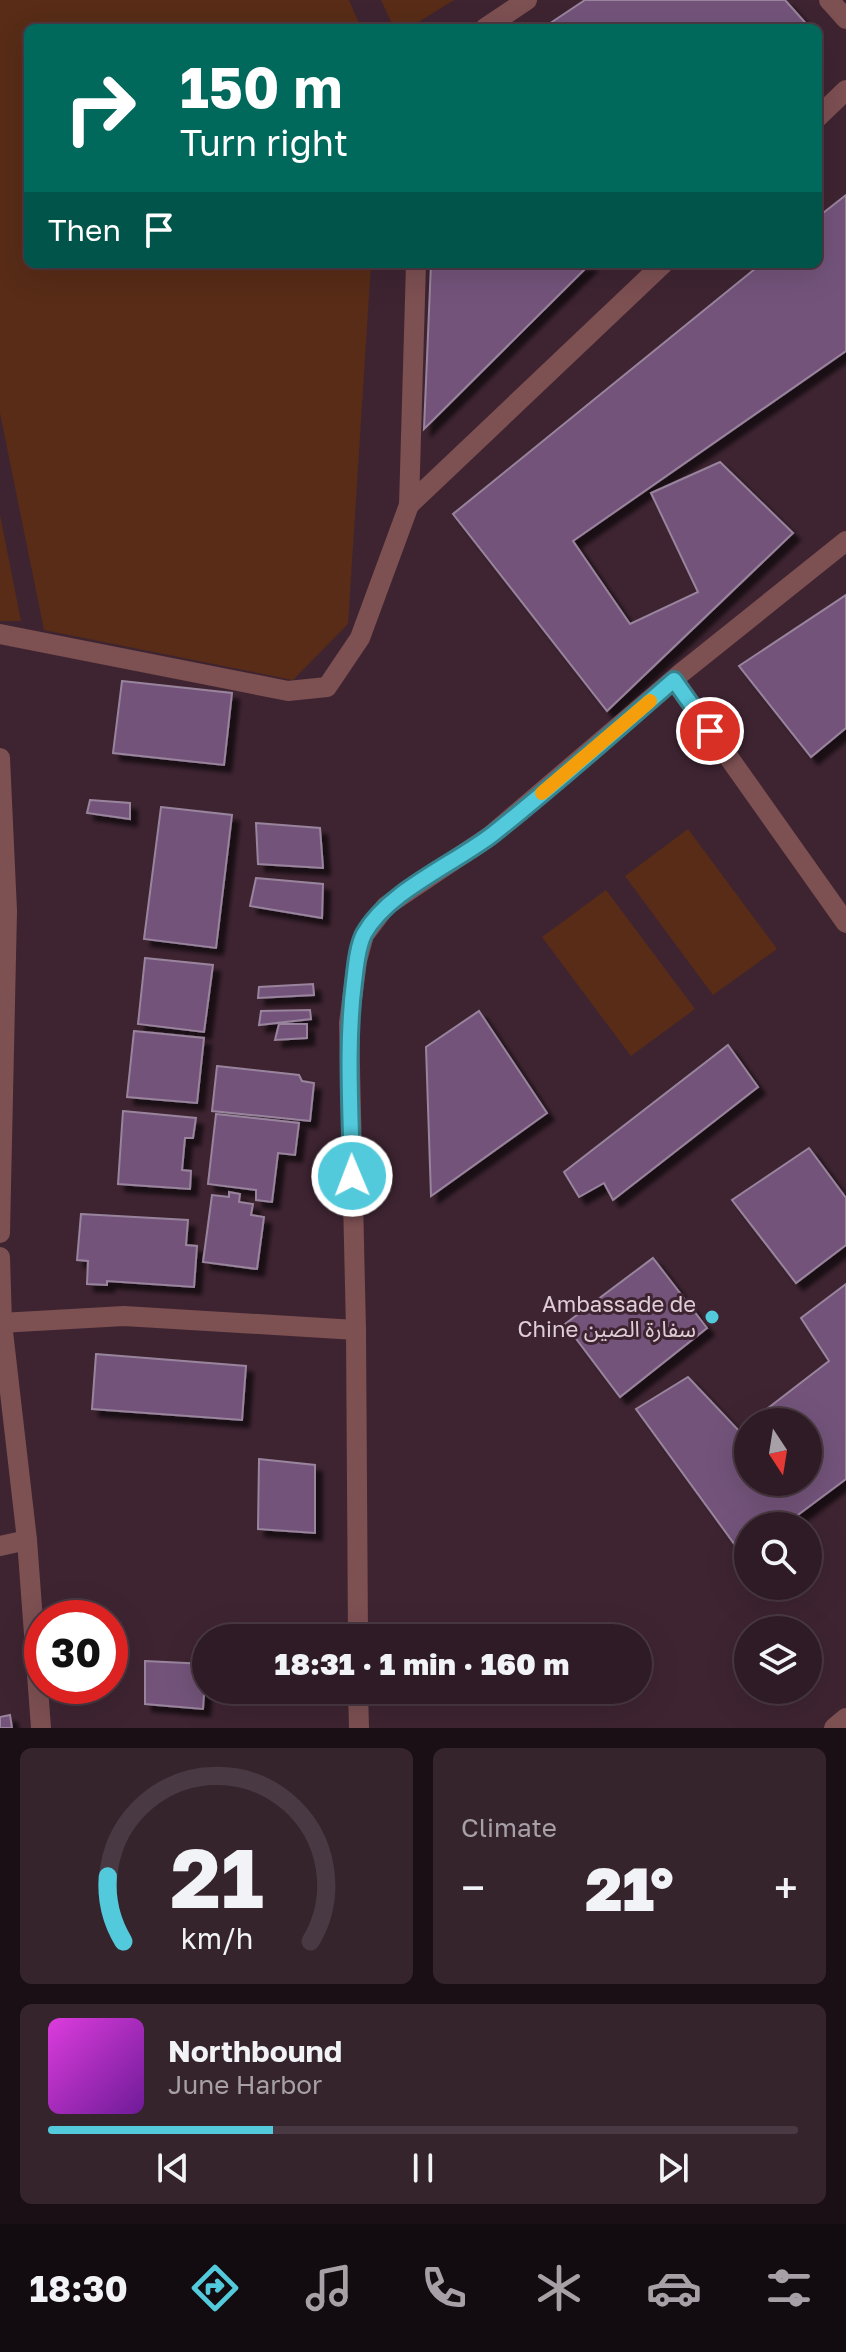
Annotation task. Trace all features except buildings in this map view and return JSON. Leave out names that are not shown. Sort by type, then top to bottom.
[{"type":"street","points":[[491,24],[527,0]]},
{"type":"street","points":[[829,0],[846,19]]},
{"type":"street","points":[[822,113],[846,90]]},
{"type":"street","points":[[0,634],[288,691],[327,687],[360,638],[409,505],[416,268]]},
{"type":"street","points":[[409,505],[659,268]]},
{"type":"street","points":[[358,1624],[356,1330],[349,1023],[357,961],[364,935],[386,906],[490,836],[674,680],[846,541]]},
{"type":"street","points":[[674,680],[843,912]]},
{"type":"street","points":[[0,758],[7,911],[0,1233]]},
{"type":"street","points":[[0,1257],[1,1323],[27,1540],[41,1728]]},
{"type":"street","points":[[1,1323],[124,1316],[356,1330]]},
{"type":"street","points":[[0,1546],[27,1540]]},
{"type":"street","points":[[358,1704],[359,1728]]},
{"type":"street","points":[[834,1728],[846,1718]]},
{"type":"shaded area","points":[[0,0],[349,0],[359,24],[24,24],[24,268],[371,268],[348,624],[293,680],[44,630],[0,413]]},
{"type":"shaded area","points":[[381,0],[454,0],[415,24],[392,24]]},
{"type":"shaded area","points":[[0,515],[21,621],[0,621]]},
{"type":"shaded area","points":[[688,829],[777,949],[713,995],[625,876]]},
{"type":"shaded area","points":[[606,890],[695,1009],[631,1056],[542,937]]},
{"type":"slow traffic","points":[[542,793],[650,701]]},
{"type":"place","name":"Ambassade de Chine سفارة الصين","points":[[712,1317]]},
{"type":"route","points":[[352,1176],[349,1023],[357,961],[364,935],[386,906],[490,836],[674,680],[710,731]]}]
